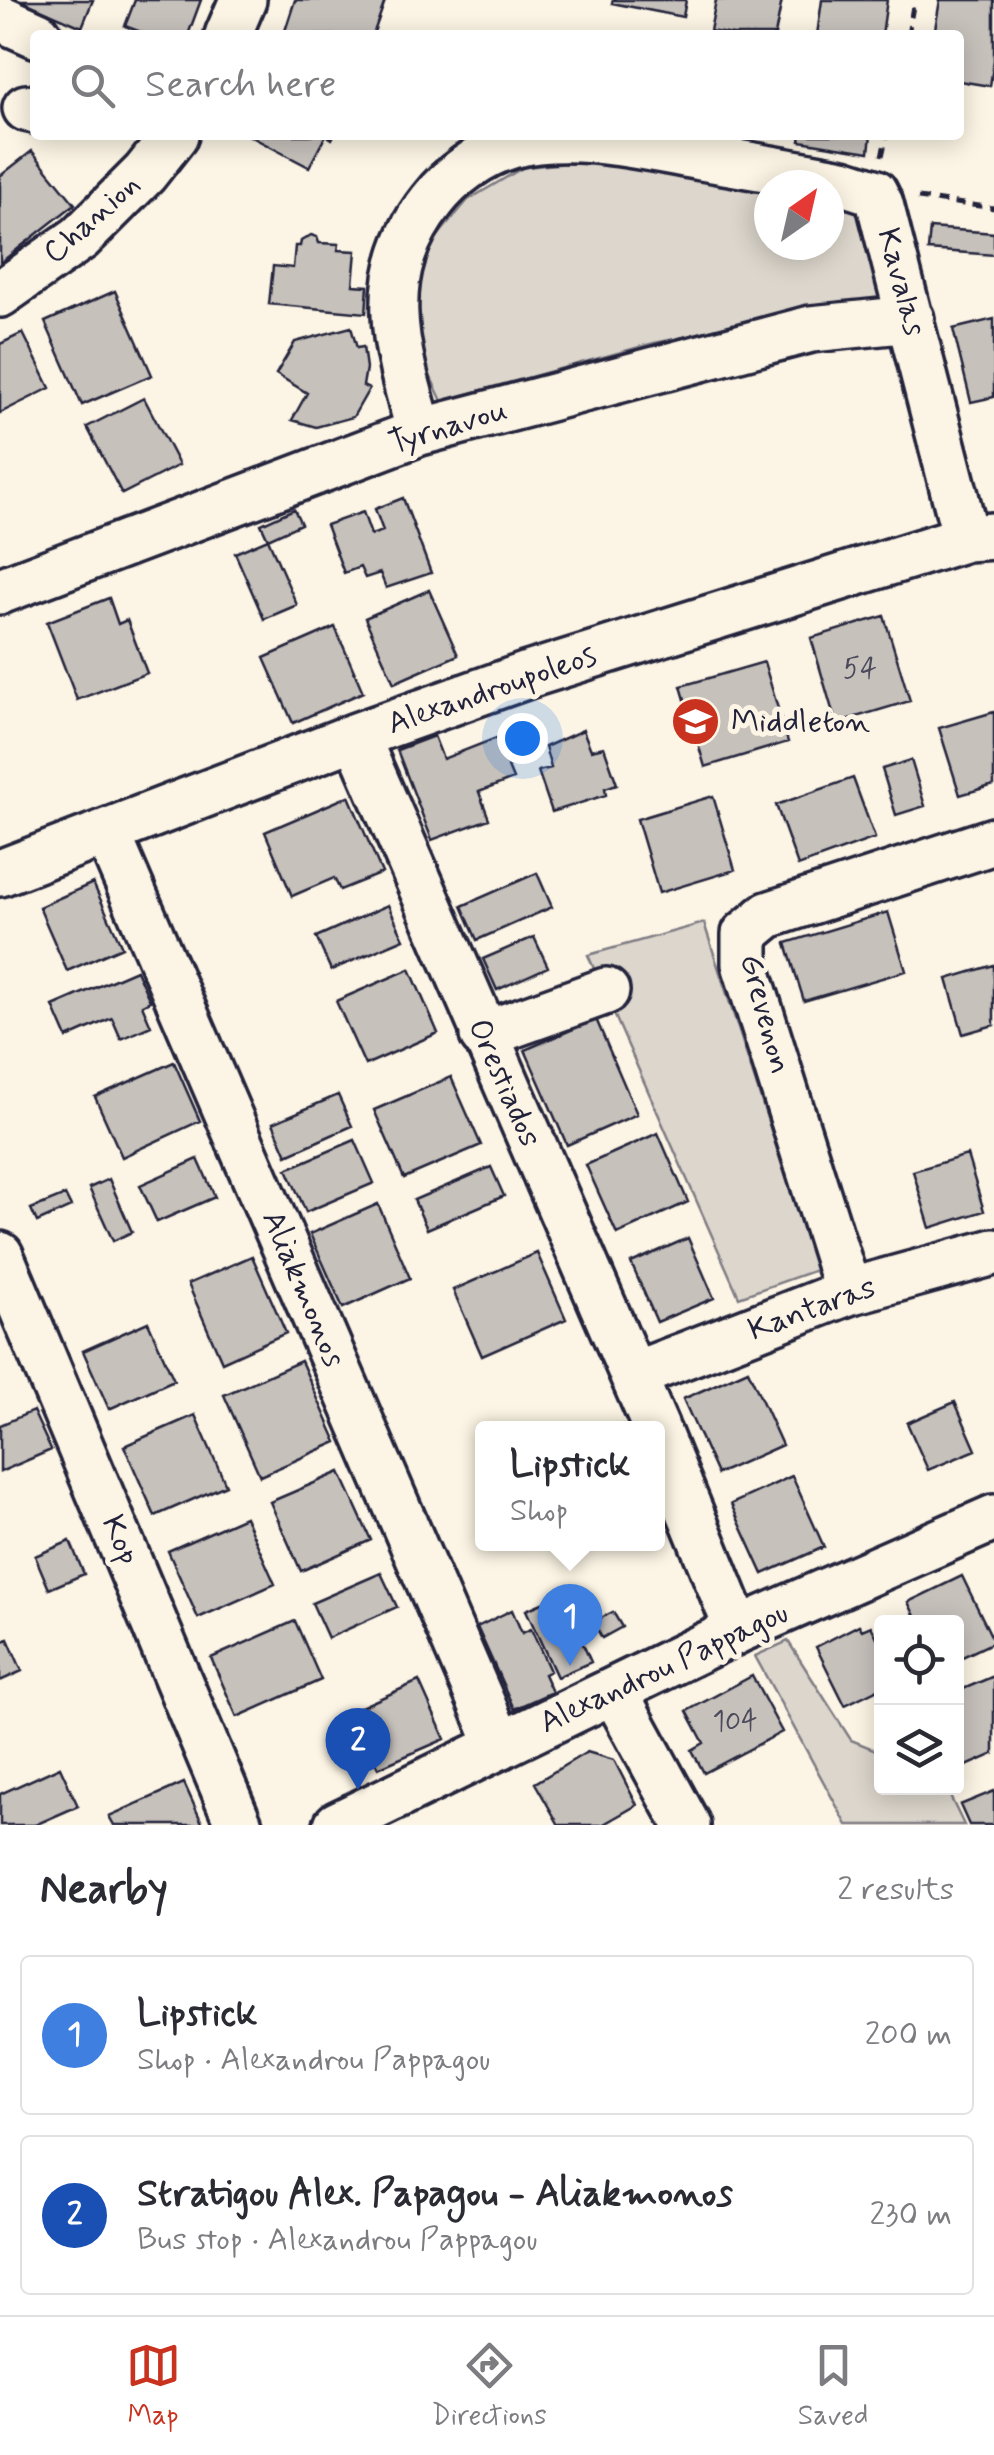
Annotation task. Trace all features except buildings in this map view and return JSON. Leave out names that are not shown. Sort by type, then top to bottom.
[{"type":"street","points":[[230,30],[243,0]]},
{"type":"street","points":[[0,18],[30,31]]},
{"type":"street","name":"Chanion","points":[[0,294],[80,238],[145,173],[171,140]]},
{"type":"street","name":"Kavalas","points":[[420,432],[397,353],[395,282],[414,224],[439,192],[472,163],[512,145],[562,140],[625,143],[863,187],[874,192],[880,204],[911,319],[980,537]]},
{"type":"street","name":"Tyrnavou","points":[[0,591],[420,432],[811,328],[911,319]]},
{"type":"street","name":"Alexandroupoleos","points":[[0,874],[356,736],[528,675],[980,537]]},
{"type":"street","name":"Orestiados","points":[[356,736],[652,1421]]},
{"type":"street","name":"Aliakmonos","points":[[107,833],[500,1746]]},
{"type":"street","name":"Grevenon","points":[[848,1292],[745,964],[745,934],[768,915],[994,841]]},
{"type":"street","points":[[483,1035],[606,991]]},
{"type":"street","name":"Kantaras","points":[[634,1376],[848,1292],[994,1252]]},
{"type":"street","name":"Kop","points":[[0,1255],[239,1825]]},
{"type":"street","name":"Orestiados","points":[[665,1453],[738,1630]]},
{"type":"street","name":"Alexandrou Pappagou","points":[[337,1825],[385,1815],[500,1746],[738,1630],[990,1530]]},
{"type":"street","points":[[614,1691],[687,1825]]},
{"type":"path","points":[[909,30],[914,0]]},
{"type":"shaded area","points":[[581,162],[754,185],[754,260],[844,260],[844,203],[859,208],[884,299],[654,343],[442,401],[411,335],[414,291],[426,250],[468,200],[524,167]]},
{"type":"shaded area","points":[[704,923],[816,1270],[739,1297],[588,955]]},
{"type":"shaded area","points":[[788,1641],[851,1740],[874,1749],[874,1795],[949,1795],[964,1825],[847,1825],[755,1656]]},
{"type":"place","name":"Middleton","points":[[696,722]]},
{"type":"place","name":"Lipstick","points":[[570,1666]]},
{"type":"place","name":"Stratigou Alex. Papagou - Aliakmonos","points":[[358,1790]]}]
